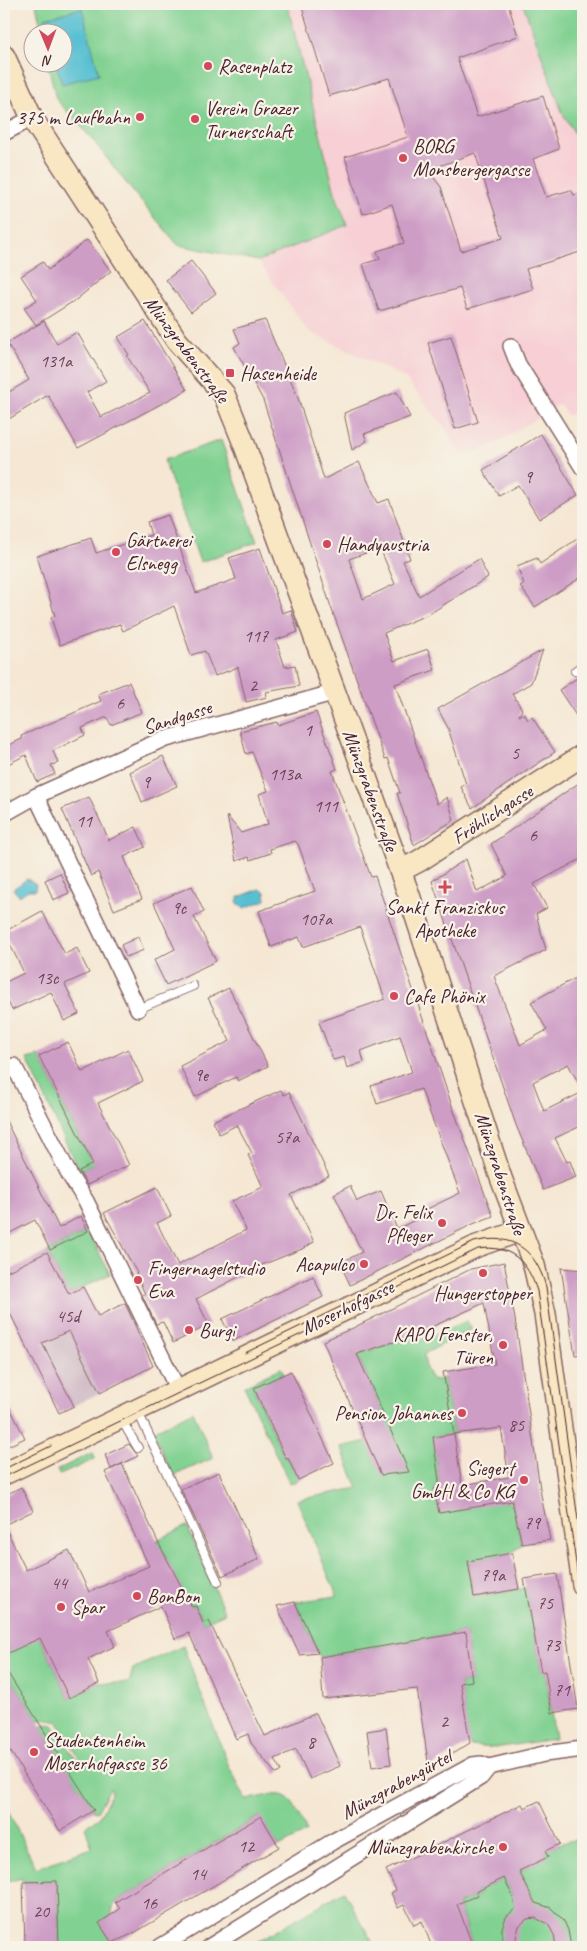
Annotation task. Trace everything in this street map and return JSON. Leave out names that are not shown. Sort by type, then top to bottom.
[{"type":"main road","name":"Münzgrabenstraße","points":[[4,56],[32,118],[177,341],[224,394],[244,441],[400,871],[520,1231],[534,1265],[540,1288],[581,1549],[583,1585]]},
{"type":"main road","name":"Fröhlichgasse","points":[[400,871],[434,852],[583,755]]},
{"type":"main road","name":"Moserhofgasse","points":[[4,1474],[477,1246],[520,1231]]},
{"type":"street","points":[[4,133],[32,118]]},
{"type":"street","points":[[511,346],[518,364],[583,468]]},
{"type":"street","name":"Sandgasse","points":[[4,814],[36,796],[159,742],[336,692]]},
{"type":"street","points":[[36,796],[138,1009]]},
{"type":"street","points":[[14,1066],[70,1176],[86,1201],[178,1390]]},
{"type":"street","name":"Münzgrabengürtel","points":[[209,1947],[481,1777],[488,1768],[544,1754],[583,1749]]},
{"type":"street","name":"Münzgrabengürtel","points":[[160,1947],[181,1941],[325,1846],[473,1765],[481,1764],[488,1768]]},
{"type":"street","points":[[325,1846],[341,1866]]},
{"type":"lane","points":[[574,671],[583,665]]},
{"type":"lane","points":[[138,1009],[193,986]]},
{"type":"lane","points":[[129,1414],[138,1448]]},
{"type":"lane","points":[[129,1414],[218,1582]]},
{"type":"shaded area","points":[[287,4],[523,4],[562,112],[583,147],[583,407],[568,416],[559,404],[504,439],[479,451],[460,455],[446,429],[405,378],[308,331],[258,261],[347,225],[335,193]]},
{"type":"shaded area","points":[[83,1323],[115,1385],[59,1413],[28,1350]]},
{"type":"green space","name":"Verein Grazer Turnerschaft","points":[[36,4],[287,4],[335,193],[347,225],[258,261],[178,245],[92,139],[56,99],[50,72],[72,72],[72,22],[40,22]]},
{"type":"green space","points":[[523,4],[583,4],[583,147],[562,112]]},
{"type":"green space","points":[[221,440],[257,542],[200,562],[164,460]]},
{"type":"green space","points":[[39,1056],[89,1157],[118,1143],[117,1152],[79,1171],[27,1059]]},
{"type":"green space","points":[[88,1231],[110,1274],[69,1294],[47,1252]]},
{"type":"green space","points":[[467,1321],[472,1329],[424,1354],[426,1369],[433,1381],[444,1378],[454,1434],[434,1437],[439,1481],[434,1490],[507,1502],[513,1505],[522,1544],[512,1553],[468,1562],[474,1597],[526,1588],[541,1672],[545,1671],[555,1739],[494,1748],[471,1746],[469,1743],[460,1683],[472,1681],[466,1632],[320,1657],[295,1602],[337,1596],[297,1500],[358,1488],[341,1447],[367,1441],[407,1471],[358,1355],[416,1334],[420,1340]]},
{"type":"green space","points":[[281,1368],[284,1374],[254,1389],[285,1459],[288,1458],[298,1480],[290,1484],[244,1386]]},
{"type":"green space","points":[[193,1411],[213,1458],[173,1476],[153,1431]]},
{"type":"green space","points":[[92,1453],[95,1459],[60,1475],[57,1470]]},
{"type":"green space","points":[[187,1526],[225,1613],[203,1623],[196,1606],[191,1607],[157,1540]]},
{"type":"green space","points":[[4,1635],[40,1638],[69,1698],[99,1683],[129,1683],[133,1669],[183,1646],[228,1764],[246,1800],[272,1795],[286,1797],[296,1808],[307,1832],[279,1847],[260,1816],[115,1902],[111,1915],[100,1923],[112,1943],[107,1947],[59,1947],[57,1882],[23,1882],[21,1878],[4,1883],[4,1803],[36,1868],[92,1848],[85,1827],[99,1818],[112,1792],[110,1788],[97,1812],[94,1810],[41,1727],[45,1724],[53,1725],[78,1762],[81,1761],[58,1722],[47,1719],[38,1721],[4,1667]]},
{"type":"green space","points":[[583,1839],[583,1947],[473,1947],[458,1904],[478,1895],[476,1892],[504,1878],[513,1897],[528,1889],[519,1871],[547,1857],[545,1851],[559,1844]]},
{"type":"green space","points":[[344,1891],[375,1947],[248,1947]]},
{"type":"water","points":[[82,8],[99,74],[62,84],[59,72],[72,72],[72,22],[46,22],[45,18]]},
{"type":"water","points":[[27,879],[36,884],[35,890],[28,890],[19,896],[13,889]]},
{"type":"water","points":[[260,889],[265,892],[266,900],[244,908],[240,906],[237,901],[239,897]]},
{"type":"building","name":"BORG Monsbergergasse","points":[[301,4],[508,4],[518,36],[457,58],[477,117],[543,96],[559,149],[533,159],[546,197],[571,190],[574,195],[583,192],[583,251],[526,269],[533,289],[467,309],[460,288],[379,311],[363,264],[380,259],[377,251],[404,243],[392,204],[363,214],[345,157],[408,137],[389,78],[329,96]],"holes":[[[475,153],[503,238],[461,251],[441,187],[428,170]]]},
{"type":"building","points":[[87,240],[111,271],[77,299],[36,325],[24,308],[37,300],[21,276],[43,262],[48,270]]},
{"type":"building","points":[[191,261],[216,293],[191,312],[166,280]]},
{"type":"building","points":[[265,320],[297,395],[324,479],[359,462],[378,503],[389,499],[410,559],[403,561],[419,596],[479,559],[488,577],[429,614],[384,633],[394,661],[428,649],[435,670],[395,684],[437,804],[447,797],[454,820],[414,845],[397,793],[400,793],[388,758],[385,759],[331,607],[263,400],[234,347],[240,343],[234,329]],"holes":[[[380,548],[395,584],[363,599],[349,559]]]},
{"type":"building","points":[[44,321],[57,344],[77,332],[106,381],[87,392],[101,417],[150,393],[127,356],[129,355],[118,337],[145,321],[187,390],[78,448],[48,395],[4,422],[4,395],[29,380],[7,343]]},
{"type":"building","points":[[451,336],[478,422],[455,429],[428,343]]},
{"type":"building","points":[[397,392],[410,417],[364,434],[367,441],[352,450],[344,413]]},
{"type":"building","points":[[541,434],[578,495],[539,519],[518,485],[499,496],[483,470]]},
{"type":"building","points":[[168,515],[196,593],[236,579],[229,558],[260,548],[282,613],[291,610],[298,632],[276,640],[285,667],[295,665],[299,686],[266,692],[267,697],[246,702],[238,667],[215,676],[205,651],[191,655],[174,606],[123,631],[120,624],[60,645],[51,618],[55,616],[37,556],[91,538],[96,553],[151,535],[147,522]]},
{"type":"building","points":[[583,535],[583,576],[535,607],[520,586],[524,584],[517,566],[537,558],[540,564]]},
{"type":"building","points":[[543,650],[531,683],[512,694],[522,709],[519,716],[524,713],[528,720],[532,717],[555,752],[472,808],[461,787],[466,784],[448,728],[438,709]]},
{"type":"building","points":[[583,674],[583,726],[559,690]]},
{"type":"building","points":[[129,682],[142,712],[111,725],[107,717],[82,728],[85,735],[53,751],[58,763],[51,765],[55,774],[37,782],[26,755],[4,766],[4,747],[22,739],[21,736],[101,701],[98,694]]},
{"type":"building","points":[[316,712],[337,769],[332,771],[371,877],[375,876],[451,1103],[493,1216],[350,1285],[340,1263],[362,1252],[334,1194],[350,1186],[357,1201],[381,1191],[397,1229],[429,1213],[427,1209],[460,1193],[421,1089],[377,1104],[371,1086],[412,1072],[400,1036],[361,1051],[364,1062],[347,1068],[344,1057],[333,1060],[319,1022],[385,999],[360,927],[303,947],[299,937],[271,947],[259,911],[315,891],[298,844],[295,841],[270,849],[271,853],[250,860],[249,857],[236,861],[227,816],[241,833],[268,824],[259,794],[268,791],[252,752],[246,754],[240,731],[277,722],[278,725]]},
{"type":"building","points":[[163,756],[177,786],[142,802],[130,772]]},
{"type":"building","points":[[583,780],[583,858],[534,884],[547,908],[536,914],[546,950],[494,976],[520,1045],[547,1030],[531,1002],[583,974],[583,1091],[568,1064],[533,1082],[544,1111],[583,1092],[583,1125],[555,1138],[567,1162],[570,1161],[576,1177],[543,1190],[516,1125],[432,881],[466,859],[477,892],[507,876],[491,844]]},
{"type":"building","points":[[89,797],[109,840],[136,827],[145,847],[124,857],[142,899],[114,910],[98,872],[91,876],[62,809]]},
{"type":"building","points":[[60,873],[69,893],[53,900],[45,880]]},
{"type":"building","points":[[192,886],[204,912],[194,917],[216,961],[166,985],[154,960],[175,949],[154,903]]},
{"type":"building","points":[[42,911],[65,954],[77,948],[89,973],[65,984],[79,1014],[64,1021],[51,992],[12,1010],[4,993],[4,983],[24,973],[4,932]]},
{"type":"building","points":[[138,937],[144,950],[126,957],[121,945]]},
{"type":"building","points":[[229,988],[268,1066],[238,1081],[236,1077],[195,1097],[180,1066],[230,1041],[208,998]]},
{"type":"building","points":[[68,1042],[82,1072],[128,1049],[143,1081],[98,1103],[129,1165],[87,1185],[79,1171],[93,1164],[39,1056]]},
{"type":"building","points":[[281,1090],[284,1095],[289,1092],[329,1176],[291,1195],[314,1242],[302,1249],[262,1265],[196,1299],[209,1325],[173,1343],[163,1322],[156,1324],[142,1295],[145,1294],[137,1273],[104,1213],[157,1187],[171,1216],[157,1223],[178,1265],[246,1230],[232,1201],[263,1187],[248,1155],[252,1153],[237,1125],[219,1134],[213,1121]]},
{"type":"building","points":[[4,1117],[59,1228],[81,1216],[88,1231],[50,1250],[35,1220],[4,1236]]},
{"type":"building","points":[[47,1252],[69,1294],[83,1287],[98,1316],[125,1303],[153,1366],[100,1393],[69,1331],[42,1343],[74,1406],[59,1413],[4,1301],[4,1273]]},
{"type":"building","points":[[504,1262],[515,1319],[541,1495],[550,1540],[522,1544],[512,1501],[439,1513],[434,1489],[440,1488],[433,1437],[454,1434],[443,1372],[495,1364],[484,1303],[412,1336],[357,1354],[409,1472],[381,1475],[323,1341],[471,1269]],"holes":[[[501,1428],[509,1477],[462,1485],[454,1434]]]},
{"type":"building","points":[[561,1268],[583,1270],[583,1354],[575,1355]]},
{"type":"building","points":[[313,1276],[323,1297],[233,1341],[222,1319]]},
{"type":"building","points":[[291,1371],[334,1463],[298,1480],[288,1458],[286,1459],[254,1388]]},
{"type":"building","points":[[4,1396],[25,1438],[4,1448]]},
{"type":"building","points":[[129,1444],[138,1456],[111,1469],[105,1455]]},
{"type":"building","points":[[122,1464],[157,1540],[192,1607],[196,1606],[203,1623],[209,1621],[265,1736],[316,1713],[340,1766],[310,1779],[296,1749],[275,1759],[281,1771],[276,1774],[251,1743],[248,1734],[236,1739],[189,1633],[175,1639],[161,1606],[108,1631],[115,1646],[88,1659],[99,1683],[69,1698],[40,1638],[4,1655],[4,1525],[26,1570],[69,1550],[89,1592],[149,1566],[105,1472]]},
{"type":"building","points":[[219,1472],[259,1559],[222,1576],[181,1489]]},
{"type":"building","points":[[21,1487],[33,1511],[4,1525],[4,1496]]},
{"type":"building","points":[[512,1553],[519,1589],[474,1597],[468,1561]]},
{"type":"building","points":[[557,1574],[578,1709],[552,1713],[545,1671],[541,1672],[524,1579]]},
{"type":"building","points":[[295,1602],[318,1653],[300,1655],[277,1606]]},
{"type":"building","points":[[466,1632],[472,1681],[460,1683],[470,1743],[429,1768],[417,1689],[323,1699],[320,1657]]},
{"type":"building","name":"Studentenheim Moserhofgasse 36","points":[[4,1667],[94,1810],[60,1831],[4,1741]]},
{"type":"building","points":[[386,1728],[391,1764],[372,1767],[367,1731]]},
{"type":"building","points":[[539,1801],[560,1844],[545,1851],[548,1857],[519,1871],[535,1903],[551,1908],[564,1921],[568,1930],[571,1947],[556,1947],[554,1935],[548,1924],[535,1918],[527,1919],[519,1926],[516,1938],[517,1947],[502,1947],[502,1928],[506,1917],[515,1909],[513,1897],[504,1878],[476,1892],[478,1895],[457,1904],[473,1947],[432,1947],[422,1921],[414,1925],[404,1905],[398,1908],[391,1893],[396,1890],[386,1870],[522,1804],[524,1808]]},
{"type":"building","points":[[261,1816],[279,1847],[134,1933],[112,1943],[99,1923],[120,1909],[115,1902]]},
{"type":"building","points":[[57,1881],[59,1947],[25,1947],[23,1882]]},
{"type":"tram line","points":[[245,1353],[474,1242],[500,1240],[511,1242],[521,1247],[536,1263],[546,1287],[583,1556]]},
{"type":"tram line","points":[[4,1477],[478,1249],[500,1249],[509,1252],[523,1264],[529,1272],[537,1291],[583,1612]]},
{"type":"tram line","points":[[4,1469],[51,1446]]},
{"type":"place","name":"Rasenplatz","points":[[208,66]]},
{"type":"place","name":"375 m Laufbahn","points":[[140,117]]},
{"type":"place","name":"Verein Grazer Turnerschaft","points":[[195,119]]},
{"type":"place","name":"BORG Monsbergergasse","points":[[403,158]]},
{"type":"place","name":"Hasenheide","points":[[230,373]]},
{"type":"place","name":"Handyaustria","points":[[327,544]]},
{"type":"place","name":"Gärtnerei Elsnegg","points":[[116,552]]},
{"type":"place","name":"Sankt Franziskus Apotheke","points":[[445,887]]},
{"type":"place","name":"Cafe Phönix","points":[[394,996]]},
{"type":"place","name":"Dr. Felix Pfleger","points":[[442,1223]]},
{"type":"place","name":"Acapulco","points":[[364,1264]]},
{"type":"place","name":"Hungerstopper","points":[[483,1273]]},
{"type":"place","name":"Fingernagelstudio Eva","points":[[138,1280]]},
{"type":"place","name":"Burgi","points":[[189,1330]]},
{"type":"place","name":"KAPO Fenster, Türen","points":[[503,1345]]},
{"type":"place","name":"Pension Johannes","points":[[462,1413]]},
{"type":"place","name":"Siegert GmbH & Co KG","points":[[524,1480]]},
{"type":"place","name":"BonBon","points":[[137,1596]]},
{"type":"place","name":"Spar","points":[[61,1607]]},
{"type":"place","name":"Studentenheim Moserhofgasse 36","points":[[34,1752]]},
{"type":"place","name":"Münzgrabenkirche","points":[[503,1847]]}]
